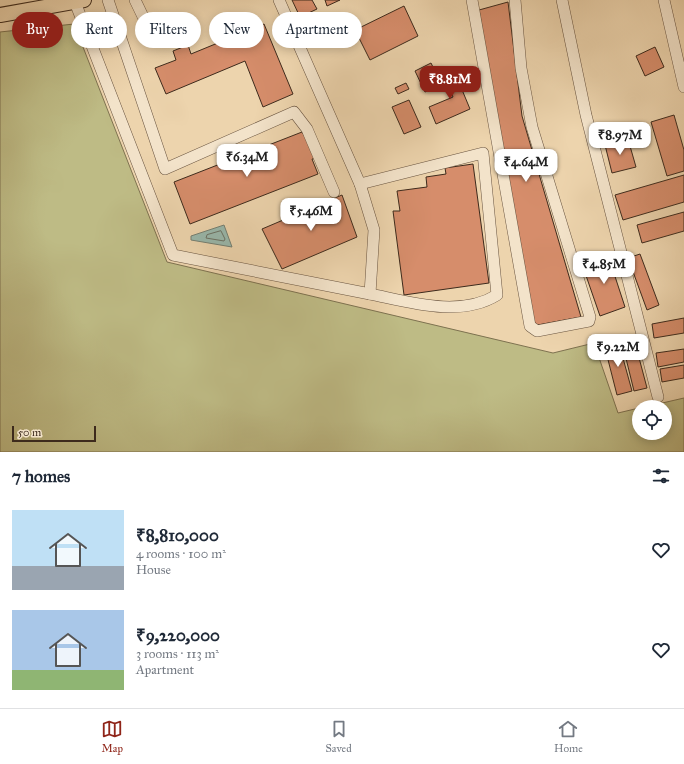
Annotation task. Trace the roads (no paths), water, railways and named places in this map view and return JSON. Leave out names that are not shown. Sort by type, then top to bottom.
[{"type":"main road","points":[[0,15],[80,1]]},
{"type":"street","points":[[108,0],[165,169],[294,112],[307,129],[334,192]]},
{"type":"street","points":[[135,0],[141,12]]},
{"type":"street","points":[[279,0],[360,184],[374,230],[370,294]]},
{"type":"street","points":[[472,0],[530,326],[537,331],[589,321],[590,317],[530,121],[521,68],[515,0]]},
{"type":"street","points":[[562,0],[586,115],[658,397]]},
{"type":"street","points":[[664,0],[684,87]]},
{"type":"street","points":[[80,1],[173,255],[429,306],[454,307],[486,302],[497,295],[483,153],[360,184]]},
{"type":"water","points":[[224,225],[232,247],[191,240],[191,236]]}]
